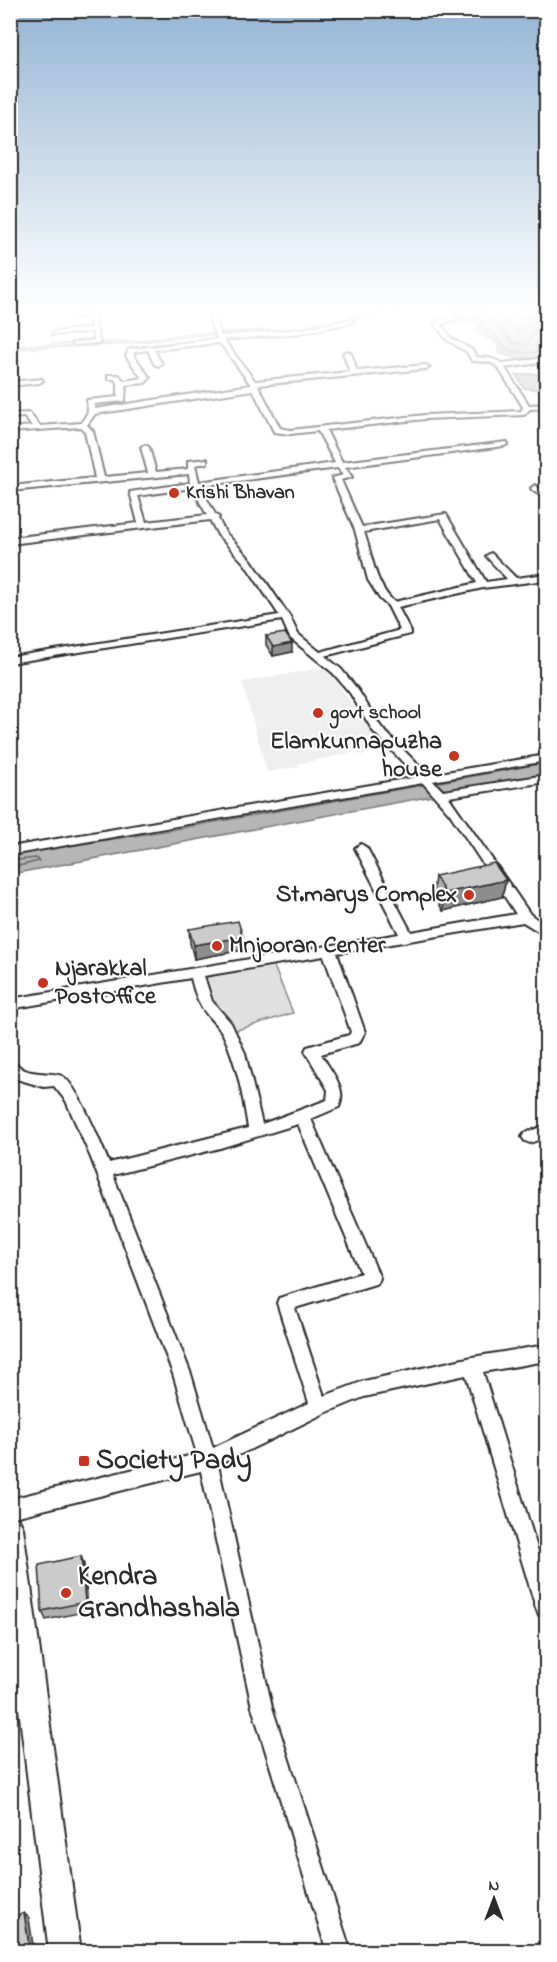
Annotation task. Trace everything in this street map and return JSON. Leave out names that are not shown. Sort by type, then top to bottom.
[{"type":"main road","points":[[10,1528],[18,1650],[65,1952]]},
{"type":"street","points":[[92,412],[90,402],[95,402]]},
{"type":"street","points":[[83,425],[92,412],[155,402]]},
{"type":"street","points":[[262,402],[277,430],[290,432],[425,417],[512,414],[524,412],[527,407]]},
{"type":"street","points":[[524,402],[527,407]]},
{"type":"street","points":[[527,407],[546,406]]},
{"type":"street","points":[[10,416],[26,415],[38,428]]},
{"type":"street","points":[[10,430],[83,425],[89,431],[95,449],[100,480]]},
{"type":"street","points":[[319,655],[406,632],[392,605],[380,596],[368,567],[359,530],[336,478],[348,477],[331,451],[321,429]]},
{"type":"street","points":[[143,527],[133,494],[504,444]]},
{"type":"street","points":[[145,447],[152,474]]},
{"type":"street","points":[[204,461],[191,463],[190,471],[195,485],[215,518],[221,533],[248,562],[285,617],[294,636],[337,671],[354,692],[376,729],[427,780],[454,812]]},
{"type":"street","points":[[10,489],[190,471]]},
{"type":"street","points":[[546,485],[535,488],[546,496]]},
{"type":"street","points":[[359,530],[443,516],[483,585]]},
{"type":"street","points":[[10,542],[215,518]]},
{"type":"street","points":[[491,556],[513,580]]},
{"type":"street","points":[[392,605],[483,585],[546,577]]},
{"type":"street","points":[[10,660],[285,617]]},
{"type":"street","points":[[10,850],[546,758]]},
{"type":"street","points":[[546,778],[441,795],[525,916],[546,932]]},
{"type":"street","points":[[361,848],[407,936]]},
{"type":"street","points":[[10,1004],[525,916]]},
{"type":"street","points":[[103,1172],[303,1118],[334,1103],[335,1090],[312,1051],[354,1040],[358,1032],[328,950]]},
{"type":"street","points":[[197,973],[210,1009],[226,1026],[237,1052],[249,1091],[256,1131]]},
{"type":"street","points":[[10,1065],[18,1074],[62,1083],[72,1098],[99,1158],[182,1374],[208,1460],[262,1707],[339,1952]]},
{"type":"street","points":[[303,1118],[372,1278],[285,1303],[319,1407]]},
{"type":"street","points":[[530,1137],[546,1131]]},
{"type":"street","points":[[10,1509],[208,1460],[319,1407],[364,1389],[472,1365],[546,1353]]},
{"type":"street","points":[[472,1365],[546,1608]]},
{"type":"shaded area","points":[[327,667],[357,712],[389,750],[361,755],[355,752],[298,764],[299,767],[267,772],[242,682]]},
{"type":"shaded area","points":[[273,964],[293,1013],[234,1031],[208,1002],[201,978]]},
{"type":"water","points":[[546,763],[546,775],[11,874],[11,855],[171,830]]},
{"type":"building","points":[[285,633],[292,643],[273,647],[266,636]]},
{"type":"building","points":[[494,863],[506,880],[445,893],[435,876]]},
{"type":"building","points":[[238,921],[243,937],[194,945],[189,929]]},
{"type":"building","name":"Kendra Grandhashala","points":[[81,1556],[85,1602],[42,1611],[39,1565]]},
{"type":"building","points":[[24,1913],[30,1952],[10,1952],[10,1919]]},
{"type":"place","name":"Krishi Bhavan","points":[[174,493]]},
{"type":"place","name":"govt school","points":[[318,713]]},
{"type":"place","name":"Elamkunnapuzha house","points":[[454,756]]},
{"type":"place","name":"St.marys Complex","points":[[469,895]]},
{"type":"place","name":"Mnjooran Center","points":[[217,946]]},
{"type":"place","name":"Njarakkal PostOffice","points":[[43,983]]},
{"type":"place","name":"Society Pady","points":[[84,1461]]},
{"type":"place","name":"Kendra Grandhashala","points":[[66,1593]]}]
